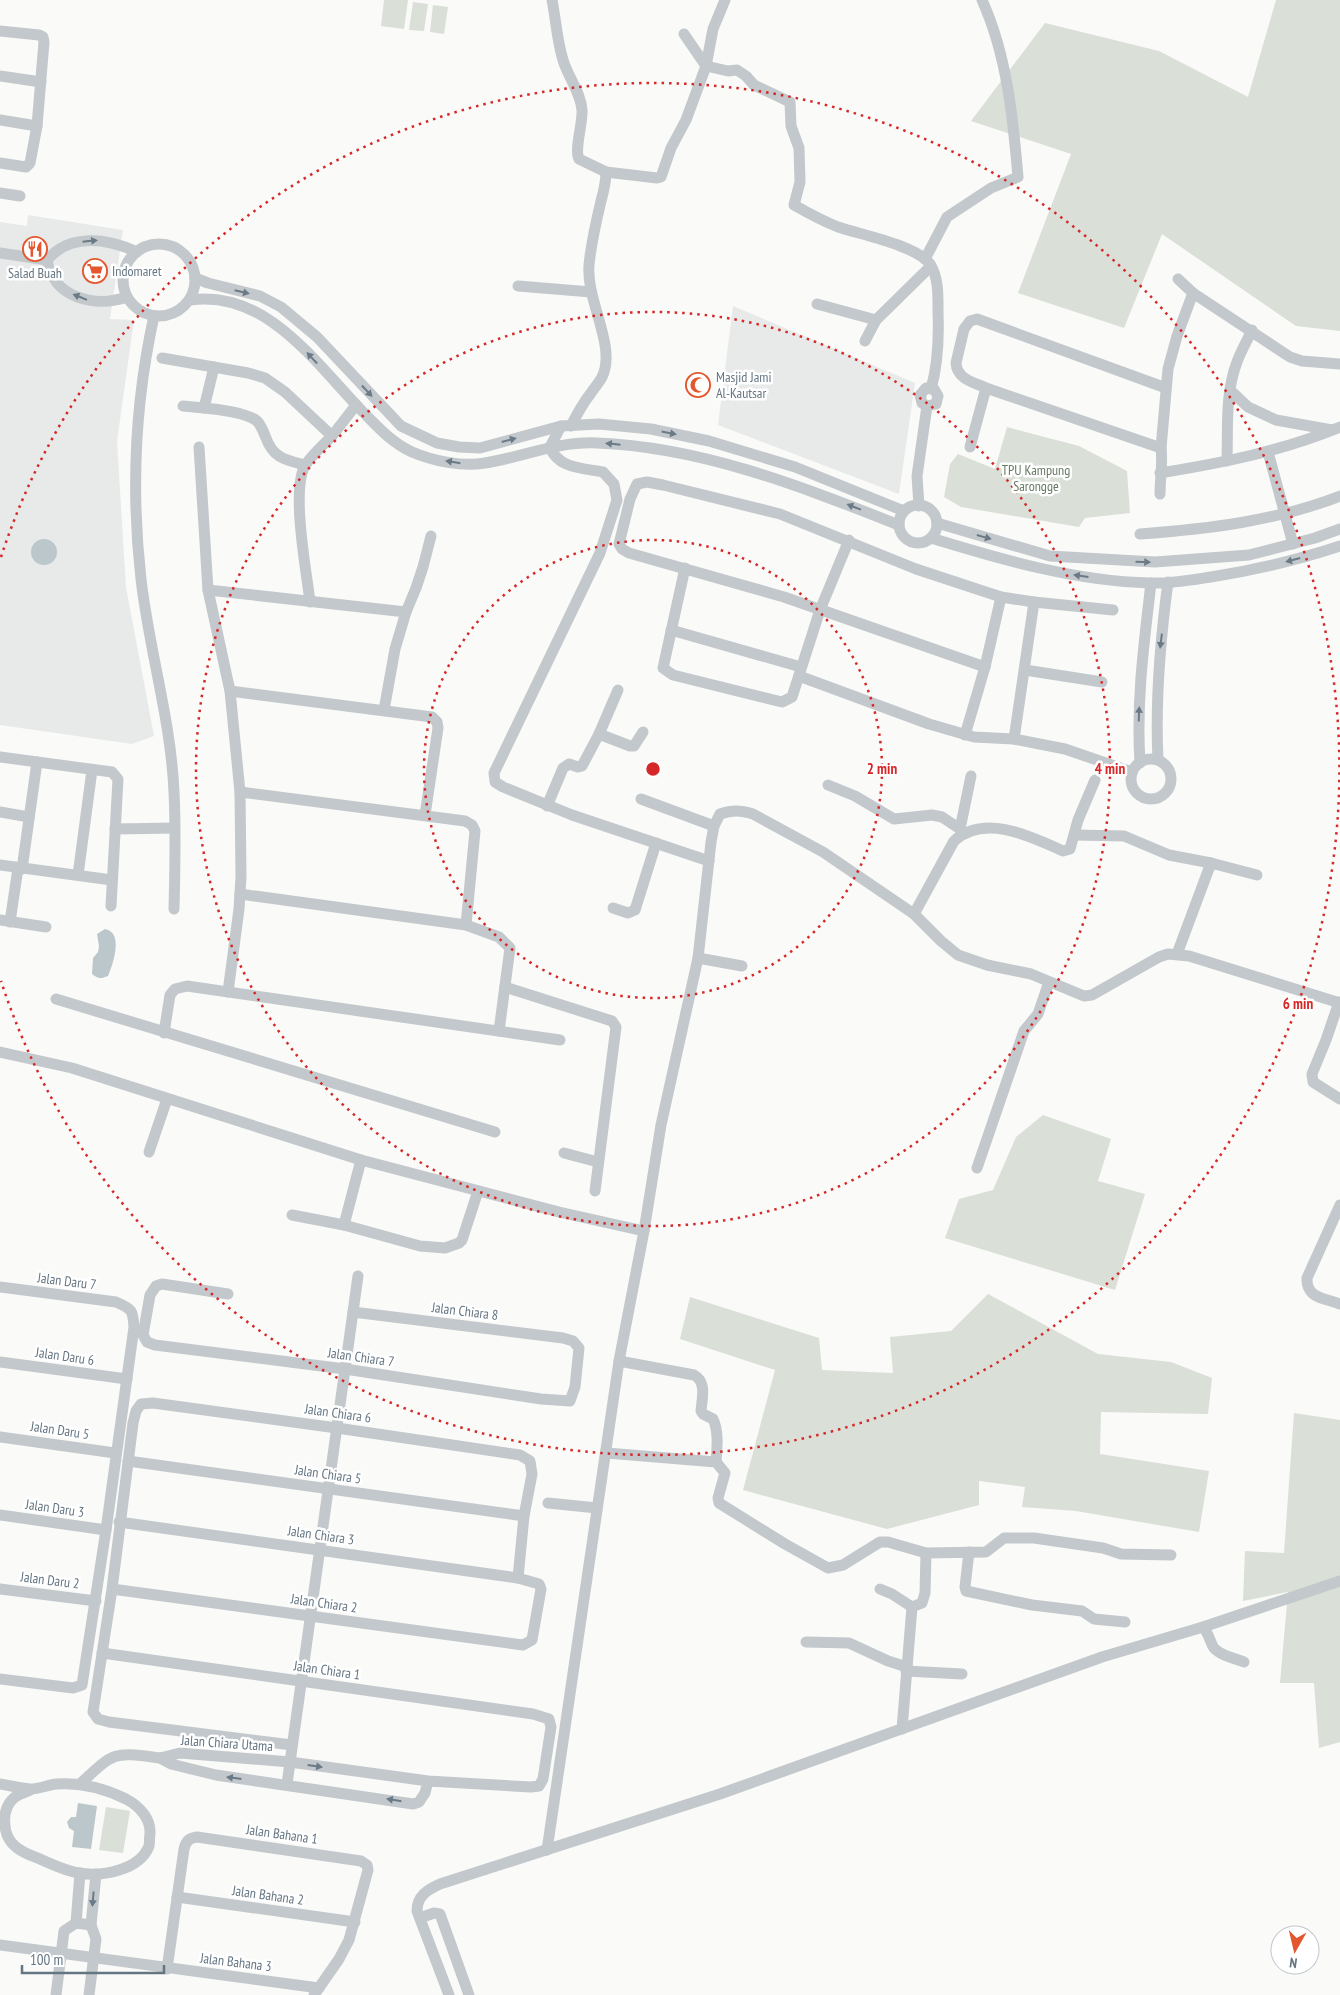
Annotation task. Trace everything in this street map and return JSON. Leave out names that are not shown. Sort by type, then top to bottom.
[{"type":"street","points":[[552,0],[562,60],[579,96],[582,110],[581,134],[576,151],[577,156],[579,159],[606,172],[657,178],[660,177],[671,148],[689,112],[706,66],[713,29],[726,0]]},
{"type":"street","points":[[866,342],[876,320],[928,262],[946,217],[991,188],[1018,177],[1004,71],[993,29],[982,0]]},
{"type":"street","points":[[0,31],[43,37],[44,42],[37,126],[32,155],[28,166],[0,163]]},
{"type":"street","points":[[684,34],[706,66],[728,71],[737,70],[754,85],[790,102],[791,126],[799,148],[800,182],[794,205],[837,226],[907,249],[928,262],[938,286],[939,334],[935,373],[930,389],[926,388],[920,395],[922,403],[927,406],[917,476],[919,506]]},
{"type":"street","points":[[0,76],[41,82]]},
{"type":"street","points":[[0,120],[37,126]]},
{"type":"street","points":[[550,447],[602,377],[606,343],[597,319],[588,268],[601,201],[606,186],[606,172]]},
{"type":"street","points":[[0,194],[20,196]]},
{"type":"street","points":[[47,260],[56,250],[72,243],[98,240],[110,241],[137,252]]},
{"type":"street","points":[[154,245],[173,247],[189,259],[196,278],[190,300],[183,308],[164,316],[154,316],[138,310],[127,297],[123,278],[130,259],[137,252],[154,245]]},
{"type":"street","points":[[0,254],[47,260]]},
{"type":"street","points":[[47,260],[52,275],[61,286],[81,299],[107,303],[127,297]]},
{"type":"street","points":[[196,278],[208,283],[260,296],[281,307],[317,337],[401,426],[416,434],[445,444],[480,448],[566,426],[599,424],[651,430],[709,441],[795,467],[904,511]]},
{"type":"street","points":[[1178,279],[1194,293],[1296,360],[1340,364]]},
{"type":"street","points":[[518,286],[591,292]]},
{"type":"street","points":[[1160,494],[1161,448],[1168,369],[1177,336],[1194,293]]},
{"type":"street","points":[[190,300],[205,298],[223,300],[254,310],[273,322],[306,352],[395,443],[413,452],[438,460],[460,464],[484,463],[550,447],[597,443],[650,448],[708,458],[786,481],[899,525]]},
{"type":"street","points":[[817,304],[876,320]]},
{"type":"street","points":[[154,316],[141,390],[136,487],[141,580],[174,791],[174,909]]},
{"type":"street","points":[[1161,448],[986,388],[961,377],[956,368],[956,363],[962,335],[970,321],[977,320],[1166,388]]},
{"type":"street","points":[[1227,461],[1230,390],[1237,362],[1252,330]]},
{"type":"street","points":[[162,358],[248,373],[265,378],[285,392],[332,436]]},
{"type":"street","points":[[204,408],[214,367]]},
{"type":"street","points":[[970,447],[986,388]]},
{"type":"street","points":[[1230,390],[1248,407],[1276,420],[1336,429]]},
{"type":"street","points":[[310,602],[298,501],[304,465],[332,436],[356,405]]},
{"type":"street","points":[[183,406],[216,409],[251,417],[258,422],[269,449],[280,457],[304,465]]},
{"type":"street","points":[[1160,473],[1268,452],[1336,429]]},
{"type":"street","points":[[199,447],[208,590],[230,690],[240,792],[240,894],[228,992]]},
{"type":"street","points":[[550,447],[558,458],[567,465],[606,474],[614,484],[617,500],[600,553],[494,773],[495,782],[547,806],[709,861]]},
{"type":"street","points":[[1268,452],[1293,544]]},
{"type":"street","points":[[985,667],[820,610],[720,578],[629,553],[622,549],[619,544],[630,499],[637,484],[647,482],[663,485],[780,514],[849,540],[916,569],[1001,597],[1113,610]]},
{"type":"street","points":[[1140,534],[1224,526],[1285,514],[1340,496]]},
{"type":"street","points":[[914,505],[930,509],[937,523],[936,531],[931,538],[920,543],[906,538],[901,532],[899,525],[900,517],[904,511],[914,505]]},
{"type":"street","points":[[937,523],[1050,556],[1155,562],[1249,555],[1293,544],[1340,529]]},
{"type":"street","points":[[384,710],[390,672],[406,612],[416,588],[431,536]]},
{"type":"street","points":[[931,538],[1046,571],[1116,581],[1151,583],[1258,570],[1340,546]]},
{"type":"street","points":[[685,568],[663,668],[673,675],[782,702],[792,696],[820,610],[849,540]]},
{"type":"street","points":[[1116,581],[1117,561]]},
{"type":"street","points":[[1158,760],[1156,727],[1158,667],[1168,582]]},
{"type":"street","points":[[1140,762],[1138,733],[1142,666],[1151,583]]},
{"type":"street","points":[[208,590],[406,612]]},
{"type":"street","points":[[965,734],[985,667],[1001,597]]},
{"type":"street","points":[[1014,740],[1034,602]]},
{"type":"street","points":[[671,630],[800,671],[929,724],[974,737],[1014,740],[1065,749],[1132,772]]},
{"type":"street","points":[[1142,666],[1158,667]]},
{"type":"street","points":[[1024,670],[1102,682]]},
{"type":"street","points":[[230,690],[432,717],[437,722],[438,728],[425,815]]},
{"type":"street","points":[[547,806],[563,768],[569,764],[578,767],[582,766],[599,734],[618,690]]},
{"type":"street","points":[[599,734],[634,746],[643,732]]},
{"type":"street","points":[[0,757],[112,772],[118,779],[111,906]]},
{"type":"street","points":[[1149,759],[1158,760],[1168,768],[1172,780],[1163,796],[1150,800],[1139,795],[1132,785],[1132,772],[1140,762],[1149,759]]},
{"type":"street","points":[[37,762],[20,868],[5,921],[46,927]]},
{"type":"street","points":[[78,875],[92,770]]},
{"type":"street","points":[[914,914],[961,831],[971,776]]},
{"type":"street","points":[[828,785],[855,796],[894,819],[932,815],[942,817],[961,831],[1008,829],[1066,851],[1070,849],[1078,820],[1095,780]]},
{"type":"street","points":[[240,792],[425,815],[465,821],[472,825],[476,831],[466,924]]},
{"type":"street","points":[[640,799],[714,826]]},
{"type":"street","points":[[547,1850],[597,1508],[607,1453],[619,1361],[644,1231],[661,1125],[698,958],[714,826],[720,814],[731,810],[741,810],[753,814],[823,852],[914,914],[958,955],[987,965],[1032,974],[1084,996],[1092,995],[1158,957],[1177,954],[1340,1002],[1312,1074],[1313,1082],[1340,1099]]},
{"type":"street","points":[[0,812],[29,817]]},
{"type":"street","points":[[116,829],[174,828]]},
{"type":"street","points":[[1075,835],[1124,836],[1169,855],[1211,863],[1257,875]]},
{"type":"street","points":[[613,908],[628,912],[636,910],[656,843]]},
{"type":"street","points":[[1177,954],[1211,863]]},
{"type":"street","points":[[0,866],[112,880]]},
{"type":"street","points":[[240,894],[466,924],[500,937],[510,948],[499,1031]]},
{"type":"street","points":[[698,958],[742,966]]},
{"type":"street","points":[[977,1168],[1024,1031],[1038,1014],[1049,982]]},
{"type":"street","points":[[164,1033],[170,995],[175,989],[187,986],[560,1040]]},
{"type":"street","points":[[505,987],[612,1021],[616,1027],[595,1191]]},
{"type":"street","points":[[56,999],[495,1132]]},
{"type":"street","points":[[0,1052],[72,1068],[361,1160],[478,1191],[644,1231]]},
{"type":"street","points":[[148,1152],[167,1098]]},
{"type":"street","points":[[564,1153],[598,1162]]},
{"type":"street","points":[[344,1225],[361,1160]]},
{"type":"street","points":[[292,1215],[344,1225],[420,1246],[445,1248],[462,1240],[478,1191]]},
{"type":"street","points":[[1340,1205],[1307,1278],[1306,1287],[1312,1294],[1340,1304]]},
{"type":"street","points":[[287,1784],[358,1276]]},
{"type":"street","name":"Jalan Chiara 7","points":[[228,1294],[162,1284],[156,1286],[150,1295],[143,1335],[147,1342],[155,1345],[345,1369],[541,1399],[570,1400]]},
{"type":"street","name":"Jalan Daru 7","points":[[0,1287],[116,1302],[129,1308],[134,1314],[134,1327],[127,1379]]},
{"type":"street","name":"Jalan Chiara 8","points":[[353,1312],[563,1338],[573,1341],[579,1348],[575,1387],[570,1400]]},
{"type":"street","points":[[619,1361],[694,1375],[700,1379],[702,1384],[701,1411],[713,1419],[715,1424],[717,1441],[716,1462],[725,1473],[718,1498],[719,1503],[828,1568],[843,1565],[880,1542],[888,1542],[926,1553],[986,1552],[1004,1538],[1018,1538],[1068,1542],[1103,1548],[1121,1554],[1171,1555]]},
{"type":"street","name":"Jalan Daru 6","points":[[0,1362],[127,1379]]},
{"type":"street","points":[[0,1679],[73,1688],[82,1685],[96,1601],[115,1453],[127,1379]]},
{"type":"street","name":"Jalan Chiara 6","points":[[128,1460],[132,1423],[136,1411],[141,1404],[154,1404],[336,1428],[520,1455],[530,1460],[532,1474],[524,1516]]},
{"type":"street","name":"Jalan Daru 5","points":[[0,1437],[115,1453]]},
{"type":"street","points":[[607,1453],[716,1462]]},
{"type":"street","points":[[102,1653],[128,1460]]},
{"type":"street","name":"Jalan Chiara 5","points":[[128,1460],[524,1516]]},
{"type":"street","points":[[548,1503],[597,1508]]},
{"type":"street","name":"Jalan Daru 3","points":[[0,1515],[106,1530]]},
{"type":"street","points":[[518,1578],[524,1516]]},
{"type":"street","name":"Jalan Chiara 3","points":[[119,1522],[518,1578],[539,1584],[541,1589],[532,1640]]},
{"type":"street","points":[[969,1552],[966,1590],[1032,1605],[1082,1611],[1094,1619],[1125,1622]]},
{"type":"street","points":[[912,1607],[922,1603],[925,1593],[926,1553]]},
{"type":"street","points":[[449,1995],[424,1929],[417,1903],[424,1893],[440,1884],[748,1785],[1102,1657],[1206,1631],[1340,1581]]},
{"type":"street","name":"Jalan Chiara 2","points":[[112,1588],[523,1645],[532,1640]]},
{"type":"street","name":"Jalan Daru 2","points":[[0,1589],[96,1601]]},
{"type":"street","points":[[880,1589],[892,1594],[912,1607]]},
{"type":"street","points":[[902,1729],[912,1607]]},
{"type":"street","points":[[1206,1631],[1214,1648],[1222,1654],[1244,1662]]},
{"type":"street","points":[[806,1642],[849,1643],[907,1669],[962,1674]]},
{"type":"street","name":"Jalan Chiara 1","points":[[102,1653],[546,1717],[549,1718],[551,1727],[543,1779],[539,1786]]},
{"type":"street","name":"Jalan Chiara Utama","points":[[102,1653],[93,1712],[98,1719],[292,1745]]},
{"type":"street","name":"Jalan Chiara Utama","points":[[160,1758],[180,1753],[290,1762],[428,1781],[531,1788],[539,1786]]},
{"type":"street","points":[[80,1784],[106,1760],[118,1754],[160,1758]]},
{"type":"street","points":[[201,1772],[200,1760],[205,1756]]},
{"type":"street","name":"Jalan Chiara Utama","points":[[160,1758],[171,1764],[216,1775],[413,1804],[419,1802],[425,1794],[428,1781]]},
{"type":"street","points":[[0,1784],[32,1789]]},
{"type":"street","points":[[55,1784],[80,1784],[108,1790],[132,1802],[144,1813],[150,1828],[149,1846],[137,1862],[123,1869],[96,1874],[80,1873],[56,1866],[26,1853],[4,1837],[5,1814],[14,1798],[32,1789],[55,1784]]},
{"type":"street","name":"Jalan Bahana 1","points":[[177,1897],[184,1848],[190,1838],[197,1837],[361,1861],[367,1865],[368,1870],[355,1922]]},
{"type":"street","points":[[76,1923],[80,1873]]},
{"type":"street","points":[[89,1995],[95,1959],[96,1939],[91,1924],[96,1874]]},
{"type":"street","points":[[167,1969],[177,1897]]},
{"type":"street","name":"Jalan Bahana 2","points":[[177,1897],[355,1922]]},
{"type":"street","points":[[419,1914],[440,1914],[469,1995]]},
{"type":"street","points":[[316,1991],[339,1959],[349,1940],[355,1922]]},
{"type":"street","points":[[56,1995],[64,1930],[76,1923],[91,1924]]},
{"type":"street","name":"Jalan Bahana 3","points":[[0,1945],[316,1991]]},
{"type":"shaded area","points":[[28,215],[123,230],[110,319],[134,320],[117,441],[126,587],[154,736],[132,744],[0,725],[0,222],[27,226]]},
{"type":"shaded area","points":[[733,306],[915,383],[899,494],[718,425]]},
{"type":"shaded area","points":[[44,539],[53,543],[57,552],[53,561],[44,565],[35,561],[31,552],[35,543]]},
{"type":"shaded area","points":[[105,929],[111,931],[114,936],[116,950],[108,976],[100,978],[92,974],[93,958],[98,952],[99,946],[97,934]]},
{"type":"shaded area","points":[[78,1803],[97,1806],[91,1849],[72,1847],[74,1831],[69,1828],[67,1822],[71,1817],[76,1817]]},
{"type":"green space","points":[[384,0],[408,0],[404,29],[381,26]]},
{"type":"green space","points":[[1276,0],[1340,0],[1340,331],[1296,326],[1162,234],[1124,328],[1018,293],[1071,154],[971,121],[1045,23],[1159,51],[1248,97]]},
{"type":"green space","points":[[413,2],[428,4],[424,31],[409,30]]},
{"type":"green space","points":[[433,5],[448,7],[444,34],[430,32]]},
{"type":"green space","name":"TPU Kampung Sarongge","points":[[1007,427],[1079,446],[1127,471],[1130,513],[1085,518],[1079,527],[961,507],[944,497],[950,464],[958,454],[995,469]]},
{"type":"green space","points":[[1043,1115],[1111,1139],[1098,1181],[1145,1194],[1115,1290],[945,1238],[959,1199],[993,1190],[1016,1137]]},
{"type":"green space","points":[[988,1294],[1098,1354],[1171,1362],[1212,1378],[1208,1414],[1101,1412],[1100,1454],[1209,1471],[1199,1532],[1076,1511],[1022,1507],[1025,1487],[979,1481],[979,1505],[887,1529],[743,1490],[775,1370],[680,1339],[690,1297],[819,1338],[822,1370],[893,1373],[890,1337],[951,1331]]},
{"type":"green space","points":[[1294,1413],[1340,1420],[1340,1742],[1319,1748],[1314,1683],[1280,1683],[1288,1592],[1243,1601],[1245,1551],[1284,1553]]},
{"type":"green space","points":[[106,1807],[130,1811],[123,1853],[99,1850]]},
{"type":"place","name":"Salad Buah","points":[[35,249]]},
{"type":"place","name":"Indomaret","points":[[95,271]]},
{"type":"place","name":"Masjid Jami Al-Kautsar","points":[[698,385]]}]
